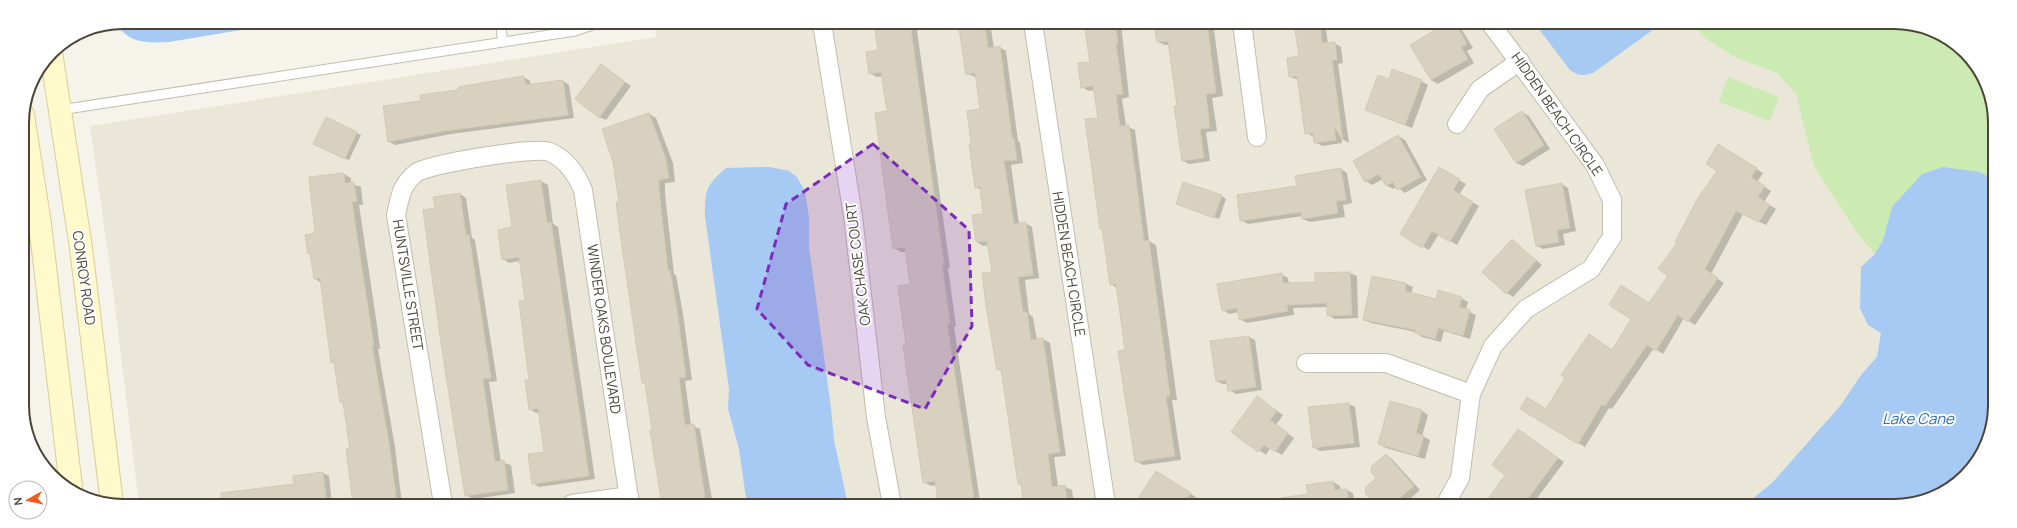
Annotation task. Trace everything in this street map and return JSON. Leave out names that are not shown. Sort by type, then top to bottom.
[{"type":"main road","name":"CONROY ROAD","points":[[52,61],[81,248],[111,498]]},
{"type":"main road","points":[[29,157],[40,224],[70,483]]},
{"type":"street","name":"OAK CHASE COURT","points":[[823,29],[853,216],[876,417],[891,499]]},
{"type":"street","name":"HIDDEN BEACH CIRCLE","points":[[1034,29],[1105,499]]},
{"type":"street","points":[[1243,29],[1257,137]]},
{"type":"street","name":"HIDDEN BEACH CIRCLE","points":[[1448,499],[1460,478],[1471,394],[1493,346],[1526,309],[1591,269],[1612,237],[1612,200],[1595,165],[1520,61],[1495,29]]},
{"type":"street","points":[[1457,124],[1480,89],[1520,61]]},
{"type":"street","name":"HUNTSVILLE STREET","points":[[442,499],[396,215],[402,188],[417,172],[443,164],[531,150],[549,152],[562,160]]},
{"type":"street","name":"WINDER OAKS BOULEVARD","points":[[562,160],[576,174],[584,190],[629,499]]},
{"type":"street","points":[[1306,363],[1386,363],[1471,394]]},
{"type":"lane","points":[[501,29],[503,42]]},
{"type":"lane","points":[[60,110],[581,29]]},
{"type":"highlighted area","points":[[873,144],[969,230],[972,326],[925,409],[808,365],[757,309],[786,204]]},
{"type":"shaded area","points":[[655,29],[1852,29],[1917,496],[1900,499],[138,499],[113,290],[90,126],[656,37]]},
{"type":"green space","points":[[1696,29],[1894,29],[1918,32],[1930,36],[1951,48],[1969,66],[1981,87],[1986,105],[1988,123],[1988,176],[1980,172],[1892,207],[1883,240],[1875,254],[1855,230],[1814,166],[1796,94],[1777,73],[1737,58],[1708,40]]},
{"type":"green space","points":[[1728,77],[1779,97],[1770,121],[1719,102]]},
{"type":"water","points":[[247,29],[169,42],[139,41],[126,35],[121,30]]},
{"type":"water","points":[[1539,29],[1654,29],[1593,73],[1583,75],[1570,70]]},
{"type":"water","points":[[769,167],[789,171],[797,177],[805,191],[809,218],[809,247],[834,440],[847,499],[746,499],[739,449],[728,409],[729,389],[705,216],[705,200],[708,189],[714,179],[726,168]]},
{"type":"water","name":"Lake Cane","points":[[1943,167],[1980,172],[1988,176],[1988,405],[1986,423],[1981,441],[1969,462],[1956,476],[1930,492],[1918,496],[1900,499],[1752,499],[1773,482],[1841,405],[1861,375],[1877,357],[1881,333],[1868,325],[1860,308],[1861,267],[1875,254],[1883,240],[1892,207],[1922,174]]},
{"type":"building","points":[[875,29],[911,29],[944,264],[942,264],[950,323],[947,323],[974,498],[937,499],[935,481],[923,483],[903,346],[906,345],[898,286],[910,284],[905,247],[893,249],[875,113],[887,111],[881,72],[869,74],[866,52],[878,50]]},
{"type":"building","points":[[959,29],[986,29],[988,48],[1000,46],[1012,138],[1014,138],[1017,160],[1004,161],[1014,224],[1026,222],[1033,275],[1018,277],[1023,312],[1027,312],[1031,340],[1043,338],[1060,452],[1048,454],[1052,487],[1065,485],[1067,499],[1023,499],[1021,484],[1018,484],[1001,369],[997,370],[986,306],[982,273],[992,272],[987,241],[976,242],[972,215],[983,214],[980,187],[975,188],[969,144],[971,144],[967,111],[980,109],[975,73],[966,75]]},
{"type":"building","points":[[1085,29],[1116,29],[1118,43],[1116,43],[1123,94],[1116,95],[1120,126],[1129,125],[1144,241],[1149,240],[1170,396],[1166,397],[1175,456],[1135,462],[1118,351],[1125,350],[1116,284],[1110,285],[1102,228],[1100,229],[1085,119],[1098,118],[1093,86],[1081,88],[1078,63],[1090,62]]},
{"type":"building","points":[[1155,29],[1208,29],[1216,93],[1206,94],[1210,128],[1200,129],[1204,158],[1182,161],[1174,106],[1177,106],[1168,41],[1157,42]]},
{"type":"building","points":[[1295,29],[1321,29],[1322,43],[1335,42],[1337,60],[1332,60],[1343,141],[1334,126],[1336,140],[1314,143],[1313,133],[1305,134],[1297,76],[1289,77],[1287,58],[1299,56]]},
{"type":"building","points":[[1437,29],[1458,29],[1467,44],[1461,47],[1468,59],[1431,80],[1410,45]]},
{"type":"building","points":[[601,64],[625,82],[599,118],[575,99]]},
{"type":"building","points":[[1392,69],[1422,80],[1405,125],[1365,110],[1378,75],[1389,79]]},
{"type":"building","points":[[524,76],[526,85],[563,80],[568,115],[444,131],[388,142],[383,106],[421,101],[420,95],[458,90],[458,87]]},
{"type":"building","points":[[1522,111],[1544,145],[1516,163],[1494,129]]},
{"type":"building","points":[[649,113],[666,159],[669,178],[659,180],[659,190],[668,271],[670,270],[677,310],[686,377],[679,378],[685,425],[694,424],[705,499],[661,499],[650,430],[652,430],[645,383],[642,383],[620,233],[616,202],[619,202],[613,162],[602,129]]},
{"type":"building","points":[[326,117],[357,132],[345,159],[313,144]]},
{"type":"building","points":[[1398,135],[1421,177],[1397,190],[1393,182],[1386,186],[1379,174],[1365,182],[1353,161]]},
{"type":"building","points":[[1718,144],[1757,168],[1751,177],[1765,186],[1758,197],[1770,205],[1759,222],[1736,211],[1705,269],[1718,278],[1688,322],[1678,315],[1656,351],[1647,345],[1605,406],[1602,404],[1578,444],[1520,409],[1527,397],[1546,409],[1565,378],[1561,375],[1589,334],[1612,350],[1631,319],[1609,305],[1621,285],[1649,303],[1668,276],[1658,269],[1677,243],[1675,242],[1698,198],[1717,171],[1706,164]]},
{"type":"building","points":[[1439,167],[1460,179],[1453,190],[1473,202],[1450,242],[1432,231],[1422,248],[1400,234]]},
{"type":"building","points":[[1341,168],[1346,200],[1336,201],[1338,213],[1302,219],[1301,212],[1240,221],[1237,195],[1297,186],[1295,176]]},
{"type":"building","points":[[344,173],[345,183],[354,182],[357,201],[352,202],[374,345],[372,346],[389,443],[396,499],[352,499],[346,449],[350,449],[343,402],[340,402],[334,362],[331,363],[320,278],[314,279],[310,253],[308,254],[305,235],[315,233],[309,177]]},
{"type":"building","points":[[541,180],[547,223],[551,222],[589,476],[532,484],[528,454],[544,452],[538,408],[529,410],[525,380],[529,380],[519,301],[525,300],[519,257],[502,260],[498,230],[512,227],[506,185]]},
{"type":"building","points":[[1183,182],[1222,195],[1214,218],[1176,204]]},
{"type":"building","points":[[1562,183],[1570,228],[1557,230],[1559,242],[1536,246],[1525,190]]},
{"type":"building","points":[[460,193],[466,235],[469,235],[491,378],[483,379],[495,462],[504,460],[508,490],[465,496],[441,343],[423,210],[435,208],[433,197]]},
{"type":"building","points":[[1512,239],[1536,261],[1506,294],[1482,272]]},
{"type":"building","points":[[1350,272],[1352,315],[1327,316],[1327,303],[1287,305],[1288,311],[1239,320],[1237,308],[1222,311],[1217,284],[1282,273],[1283,283],[1315,282],[1315,273]]},
{"type":"building","points":[[1372,276],[1406,283],[1405,291],[1436,299],[1438,290],[1462,297],[1459,307],[1470,310],[1463,336],[1438,328],[1435,339],[1415,333],[1416,330],[1363,320]]},
{"type":"building","points":[[1249,336],[1256,387],[1228,391],[1226,380],[1216,381],[1210,341]]},
{"type":"building","points":[[1257,396],[1277,411],[1270,420],[1288,433],[1275,452],[1264,445],[1258,452],[1231,432]]},
{"type":"building","points":[[1390,401],[1422,410],[1416,433],[1424,436],[1418,456],[1378,444]]},
{"type":"building","points":[[1349,403],[1354,443],[1313,448],[1308,407]]},
{"type":"building","points":[[1518,429],[1558,458],[1527,499],[1488,499],[1505,475],[1492,465]]},
{"type":"building","points":[[1386,454],[1414,486],[1399,499],[1370,499],[1365,493],[1366,487],[1376,478],[1371,472],[1372,466]]},
{"type":"building","points":[[1156,471],[1191,493],[1187,499],[1142,499],[1139,497]]},
{"type":"building","points":[[323,472],[326,499],[222,499],[221,493],[294,484],[293,476]]},
{"type":"building","points":[[1333,481],[1335,490],[1347,489],[1348,499],[1281,499],[1308,494],[1306,485]]}]
